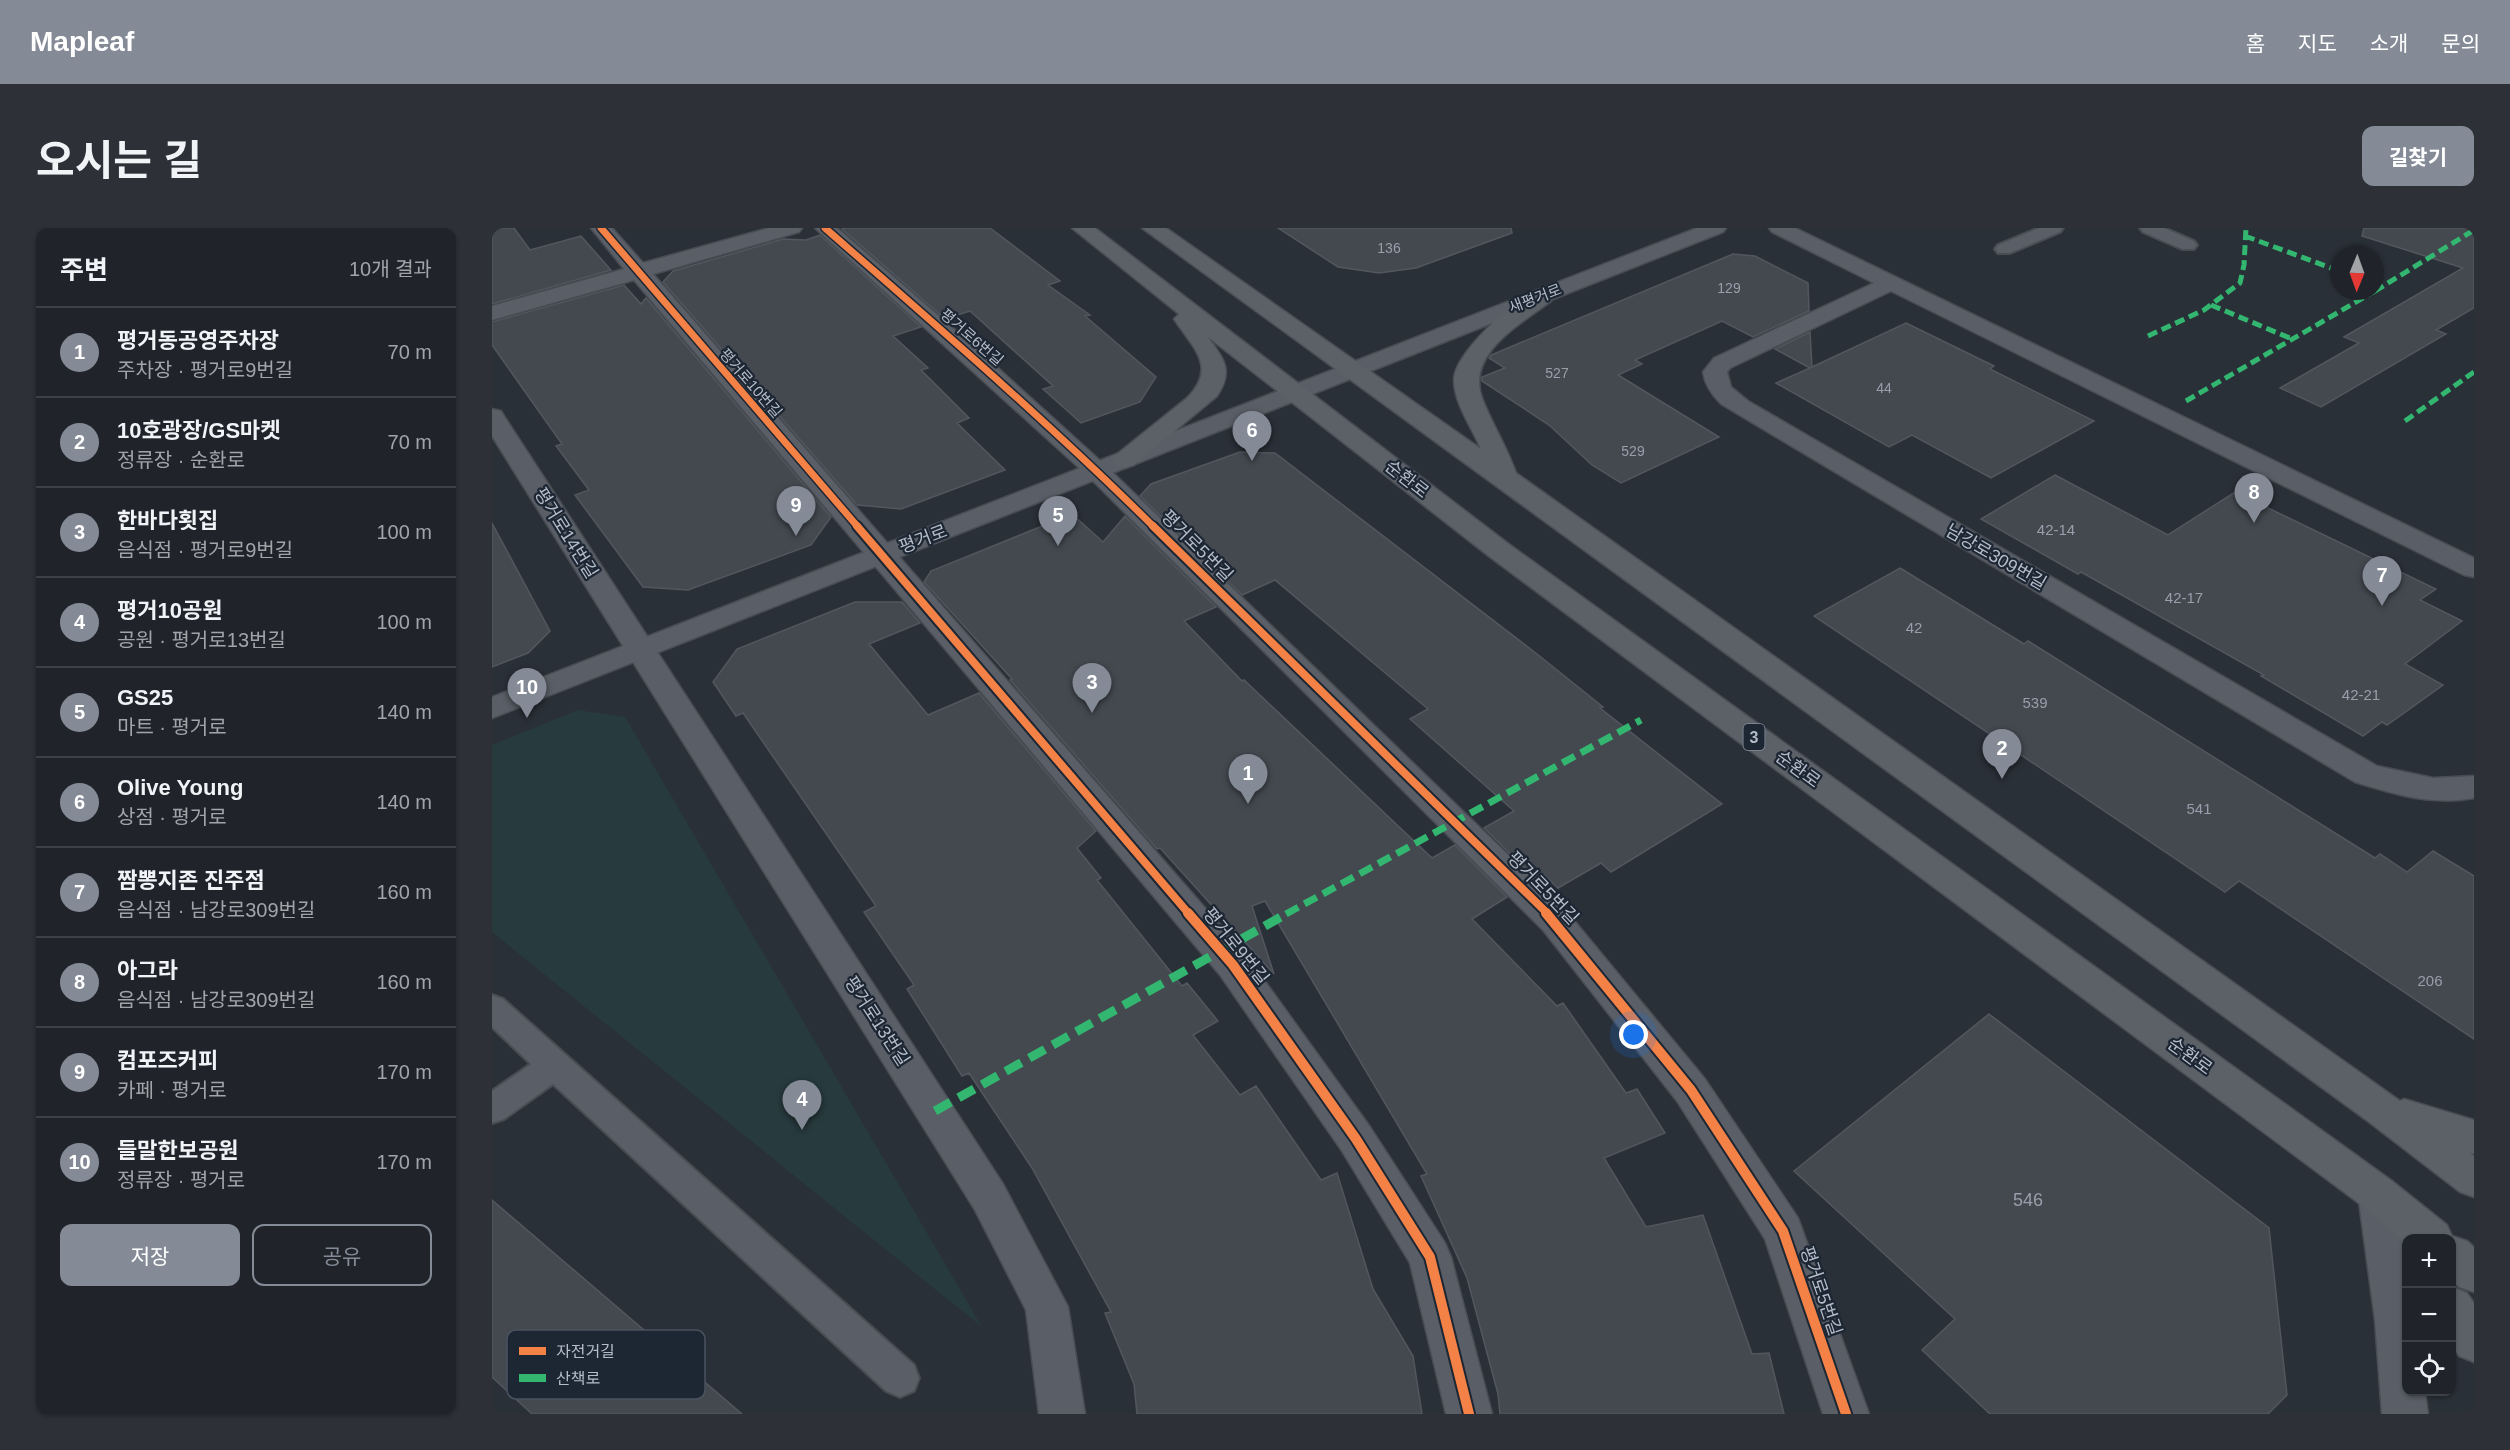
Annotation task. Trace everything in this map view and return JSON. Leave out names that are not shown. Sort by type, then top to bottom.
[{"type":"main road","points":[[1152,228],[1355,370],[2383,1110],[2474,1179]]},
{"type":"main road","points":[[1177,228],[1219,274]]},
{"type":"main road","name":"순환로","points":[[1072,231],[1168,293],[1519,565],[2378,1194],[2426,1234]]},
{"type":"main road","points":[[1111,465],[1197,403],[1213,382],[1215,371],[1213,361],[1168,293]]},
{"type":"main road","points":[[1505,479],[1493,446],[1473,404],[1466,378],[1469,365],[1481,347],[1543,296]]},
{"type":"main road","points":[[2383,1110],[2474,1137]]},
{"type":"main road","points":[[2378,1194],[2404,1234]]},
{"type":"main road","points":[[2456,1259],[2474,1273]]},
{"type":"main road","points":[[2456,1314],[2474,1341]]},
{"type":"street","name":"평거로10번길","points":[[601,228],[636,272],[881,555]]},
{"type":"street","points":[[492,313],[792,228]]},
{"type":"street","name":"평거로6번길","points":[[825,228],[970,355],[1111,465]]},
{"type":"street","name":"새평거로","points":[[1355,370],[1716,228]]},
{"type":"street","points":[[1779,228],[2474,569]]},
{"type":"street","name":"남강로309번길","points":[[1891,283],[1722,363],[1715,372],[1716,382],[1721,391],[1739,406],[2366,774],[2414,789],[2459,791],[2474,787]]},
{"type":"street","name":"평거로","points":[[492,708],[1355,370]]},
{"type":"street","name":"평거로14번길","points":[[492,416],[640,650]]},
{"type":"street","name":"평거로5번길","points":[[1111,465],[1555,921],[1683,1082],[1783,1231],[1846,1414]]},
{"type":"street","name":"평거로9번길","points":[[881,555],[1233,965],[1356,1139],[1430,1257],[1469,1414]]},
{"type":"street","name":"평거로13번길","points":[[640,650],[989,1197],[1047,1307],[1062,1414]]},
{"type":"street","points":[[2378,1194],[2397,1320],[2406,1414]]},
{"type":"lane","points":[[2004,249],[2055,228]]},
{"type":"lane","points":[[2149,228],[2188,245]]},
{"type":"lane","points":[[492,1008],[900,1378]]},
{"type":"lane","points":[[492,1109],[555,1065]]},
{"type":"green space","points":[[578,710],[625,717],[982,1327],[492,932],[492,745]]},
{"type":"building","points":[[492,228],[514,228],[530,250],[581,236],[611,270],[492,304]]},
{"type":"building","points":[[990,228],[1060,281],[1048,285],[1090,315],[1085,316],[1156,377],[1140,402],[1081,423],[1043,389],[1053,386],[970,311],[945,319],[842,229]]},
{"type":"building","points":[[1278,228],[1511,228],[1512,233],[1416,268],[1379,273],[1338,267]]},
{"type":"building","points":[[2364,228],[2474,228],[2474,308],[2436,330],[2446,334],[2321,407],[2280,388],[2359,343],[2344,337],[2463,268],[2362,236]]},
{"type":"building","points":[[820,235],[921,327],[893,336],[928,368],[921,370],[969,418],[957,423],[1005,470],[901,509],[857,505],[663,282],[673,271],[783,239],[806,240]]},
{"type":"building","points":[[1733,254],[1755,256],[1808,283],[1809,311],[1753,337],[1722,321],[1635,360],[1642,364],[1618,375],[1719,437],[1621,483],[1592,465],[1549,425],[1482,381],[1482,377],[1505,368],[1489,358],[1491,355]]},
{"type":"building","points":[[624,285],[641,304],[646,298],[831,517],[811,545],[688,590],[643,587],[575,495],[589,490],[556,446],[562,444],[492,345],[492,322]]},
{"type":"building","points":[[1906,323],[1994,366],[1990,369],[2094,421],[1991,478],[1912,435],[1889,447],[1776,383],[1810,368],[1775,349],[1810,332],[1812,367]]},
{"type":"building","points":[[1240,452],[1275,453],[1537,654],[1603,707],[1600,708],[1722,804],[1611,872],[1601,863],[1558,888],[1544,875],[1536,879],[1484,828],[1514,811],[1410,719],[1428,709],[1275,580],[1242,595],[1140,496],[1151,484]]},
{"type":"building","points":[[2055,475],[2168,535],[2235,492],[2436,589],[2420,600],[2462,621],[2405,664],[2443,685],[2387,725],[2382,722],[2363,736],[2261,676],[2264,675],[2081,572],[2078,574],[1981,519]]},
{"type":"building","points":[[1072,514],[1103,542],[1125,516],[1216,607],[1184,621],[1242,681],[1244,680],[1432,858],[1455,845],[1507,897],[1472,919],[1557,1006],[1563,1003],[1626,1093],[1637,1089],[1665,1133],[1604,1158],[1646,1227],[1703,1215],[1752,1354],[1769,1353],[1784,1414],[1500,1414],[1498,1394],[1467,1278],[1421,1176],[1427,1174],[1265,901],[1252,906],[1274,974],[1160,848],[1157,849],[1010,680],[1012,679],[924,582],[931,571]]},
{"type":"building","points":[[492,523],[550,631],[528,653],[492,667]]},
{"type":"building","points":[[1900,568],[2024,644],[2028,641],[2375,858],[2380,854],[2407,872],[2433,851],[2474,876],[2474,1039],[2239,881],[2225,892],[1814,616]]},
{"type":"building","points":[[855,602],[902,602],[920,623],[869,644],[928,715],[979,693],[1096,831],[1077,848],[1101,878],[1097,880],[1182,986],[1187,983],[1218,1021],[1193,1035],[1240,1095],[1256,1086],[1321,1180],[1337,1173],[1373,1289],[1413,1356],[1422,1414],[1137,1414],[1134,1384],[1105,1313],[1111,1312],[1032,1168],[969,1073],[962,1076],[907,989],[914,985],[864,912],[876,906],[743,713],[736,716],[713,682],[737,649]]},
{"type":"building","points":[[1989,1014],[2269,1228],[2287,1395],[2268,1414],[1990,1414],[1922,1350],[1955,1319],[1794,1171]]},
{"type":"building","points":[[492,1200],[644,1330],[507,1330],[507,1391],[492,1377]]},
{"type":"building","points":[[705,1382],[742,1414],[532,1414],[516,1399],[705,1399]]},
{"type":"marked path","points":[[2148,336],[2204,310],[2240,283],[2244,265],[2246,228]]},
{"type":"marked path","points":[[2384,285],[2474,230]]},
{"type":"marked path","points":[[2245,236],[2330,268]]},
{"type":"marked path","points":[[2186,401],[2360,300]]},
{"type":"marked path","points":[[2211,305],[2292,339]]},
{"type":"marked path","points":[[2405,421],[2474,372]]},
{"type":"marked path","points":[[935,1111],[1220,950],[1641,720]]},
{"type":"cycle path","points":[[601,228],[1233,965],[1356,1139],[1430,1257],[1469,1414]]},
{"type":"cycle path","points":[[825,228],[970,355],[1097,471],[1555,921],[1691,1090],[1783,1231],[1846,1414]]},
{"type":"place","name":"Olive Young","points":[[1252,461]]},
{"type":"place","name":"아그라","points":[[2254,523]]},
{"type":"place","name":"컴포즈커피","points":[[796,536]]},
{"type":"place","name":"GS25","points":[[1058,546]]},
{"type":"place","name":"짬뽕지존 진주점","points":[[2382,606]]},
{"type":"place","name":"한바다횟집","points":[[1092,713]]},
{"type":"place","name":"들말한보공원","points":[[527,718]]},
{"type":"place","name":"10호광장/GS마켓","points":[[2002,779]]},
{"type":"place","name":"평거동공영주차장","points":[[1248,804]]},
{"type":"place","name":"평거10공원","points":[[802,1130]]}]
